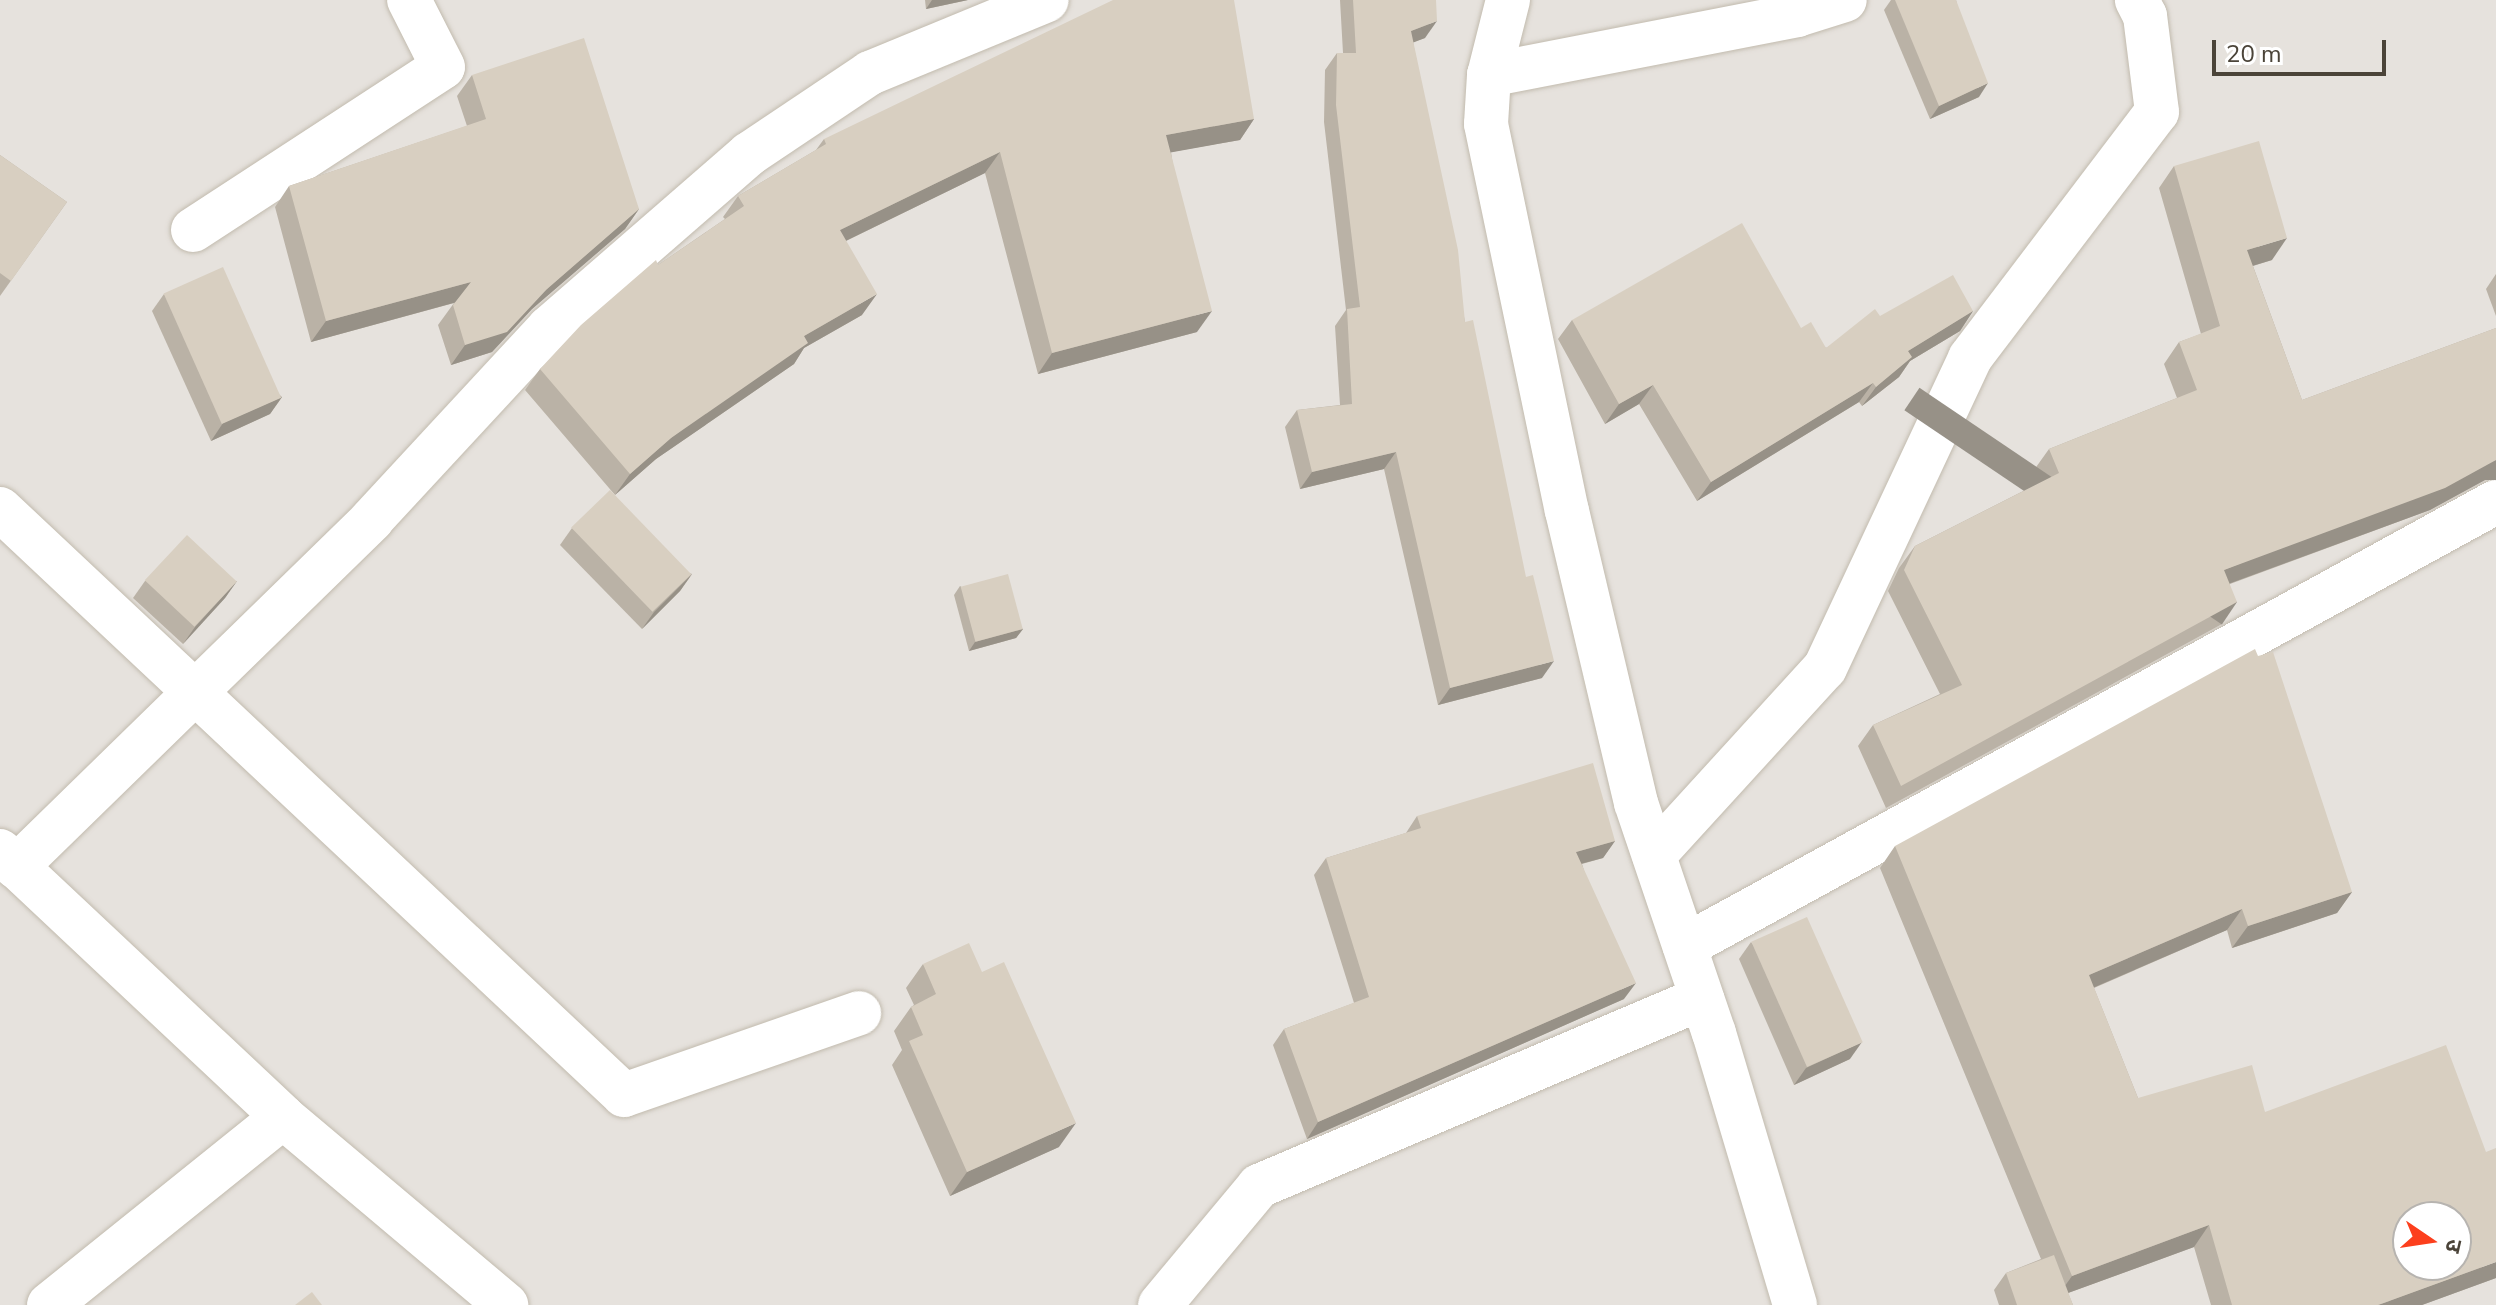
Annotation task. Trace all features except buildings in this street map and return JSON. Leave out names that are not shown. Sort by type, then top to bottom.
[{"type":"street","points":[[193,230],[443,67],[409,0]]},
{"type":"street","points":[[506,1305],[283,1117],[8,859],[193,694],[372,519],[549,328],[749,154],[870,73],[1047,0]]},
{"type":"street","points":[[1508,0],[1489,75],[1486,124],[1567,511],[1636,803],[1702,998],[1795,1305]]},
{"type":"street","points":[[1489,75],[1797,15],[1845,0]]},
{"type":"street","points":[[1654,855],[1825,668],[1970,358],[2157,112],[2145,16],[2137,0]]},
{"type":"street","points":[[1685,946],[2496,502]]},
{"type":"street","points":[[0,509],[193,694],[624,1095],[859,1013]]},
{"type":"street","points":[[1160,1305],[1259,1186],[1702,998]]},
{"type":"street","points":[[49,1305],[283,1117]]},
{"type":"shaded area","points":[[0,0],[2496,0],[2496,1305],[0,1305]]}]
